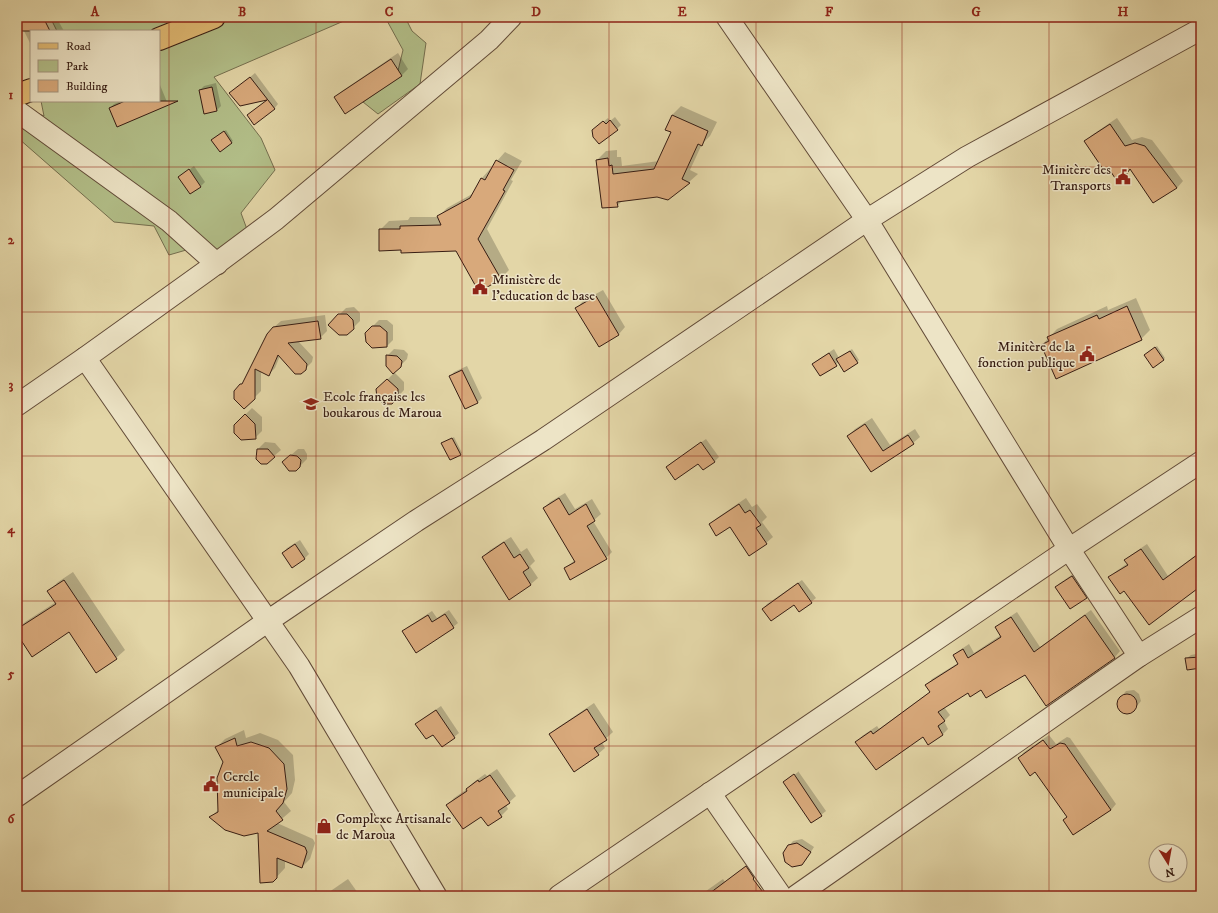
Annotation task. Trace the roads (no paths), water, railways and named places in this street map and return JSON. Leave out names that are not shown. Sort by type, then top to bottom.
[{"type":"main road","points":[[160,39],[214,17]]},
{"type":"main road","points":[[17,95],[30,90]]},
{"type":"street","points":[[17,405],[217,264],[276,219],[489,40],[511,17]]},
{"type":"street","points":[[727,17],[867,220],[1069,549],[1139,656]]},
{"type":"street","points":[[17,796],[268,621],[416,521],[550,435],[867,220],[967,157],[1201,29]]},
{"type":"street","points":[[17,111],[169,221],[217,264]]},
{"type":"street","points":[[85,358],[299,666],[436,896]]},
{"type":"street","points":[[559,896],[1069,549],[1201,462]]},
{"type":"street","points":[[796,896],[1139,656],[1201,616]]},
{"type":"street","points":[[710,793],[781,896]]},
{"type":"place","name":"Minitère des Transports","points":[[1123,177]]},
{"type":"place","name":"Ministère de l'education de base","points":[[480,287]]},
{"type":"place","name":"Minitère de la fonction publique","points":[[1087,354]]},
{"type":"place","name":"Ecole française les boukarous de Maroua","points":[[311,404]]},
{"type":"place","name":"Cercle municipale","points":[[211,784]]},
{"type":"place","name":"Complexe Artisanale de Maroua","points":[[324,826]]}]
